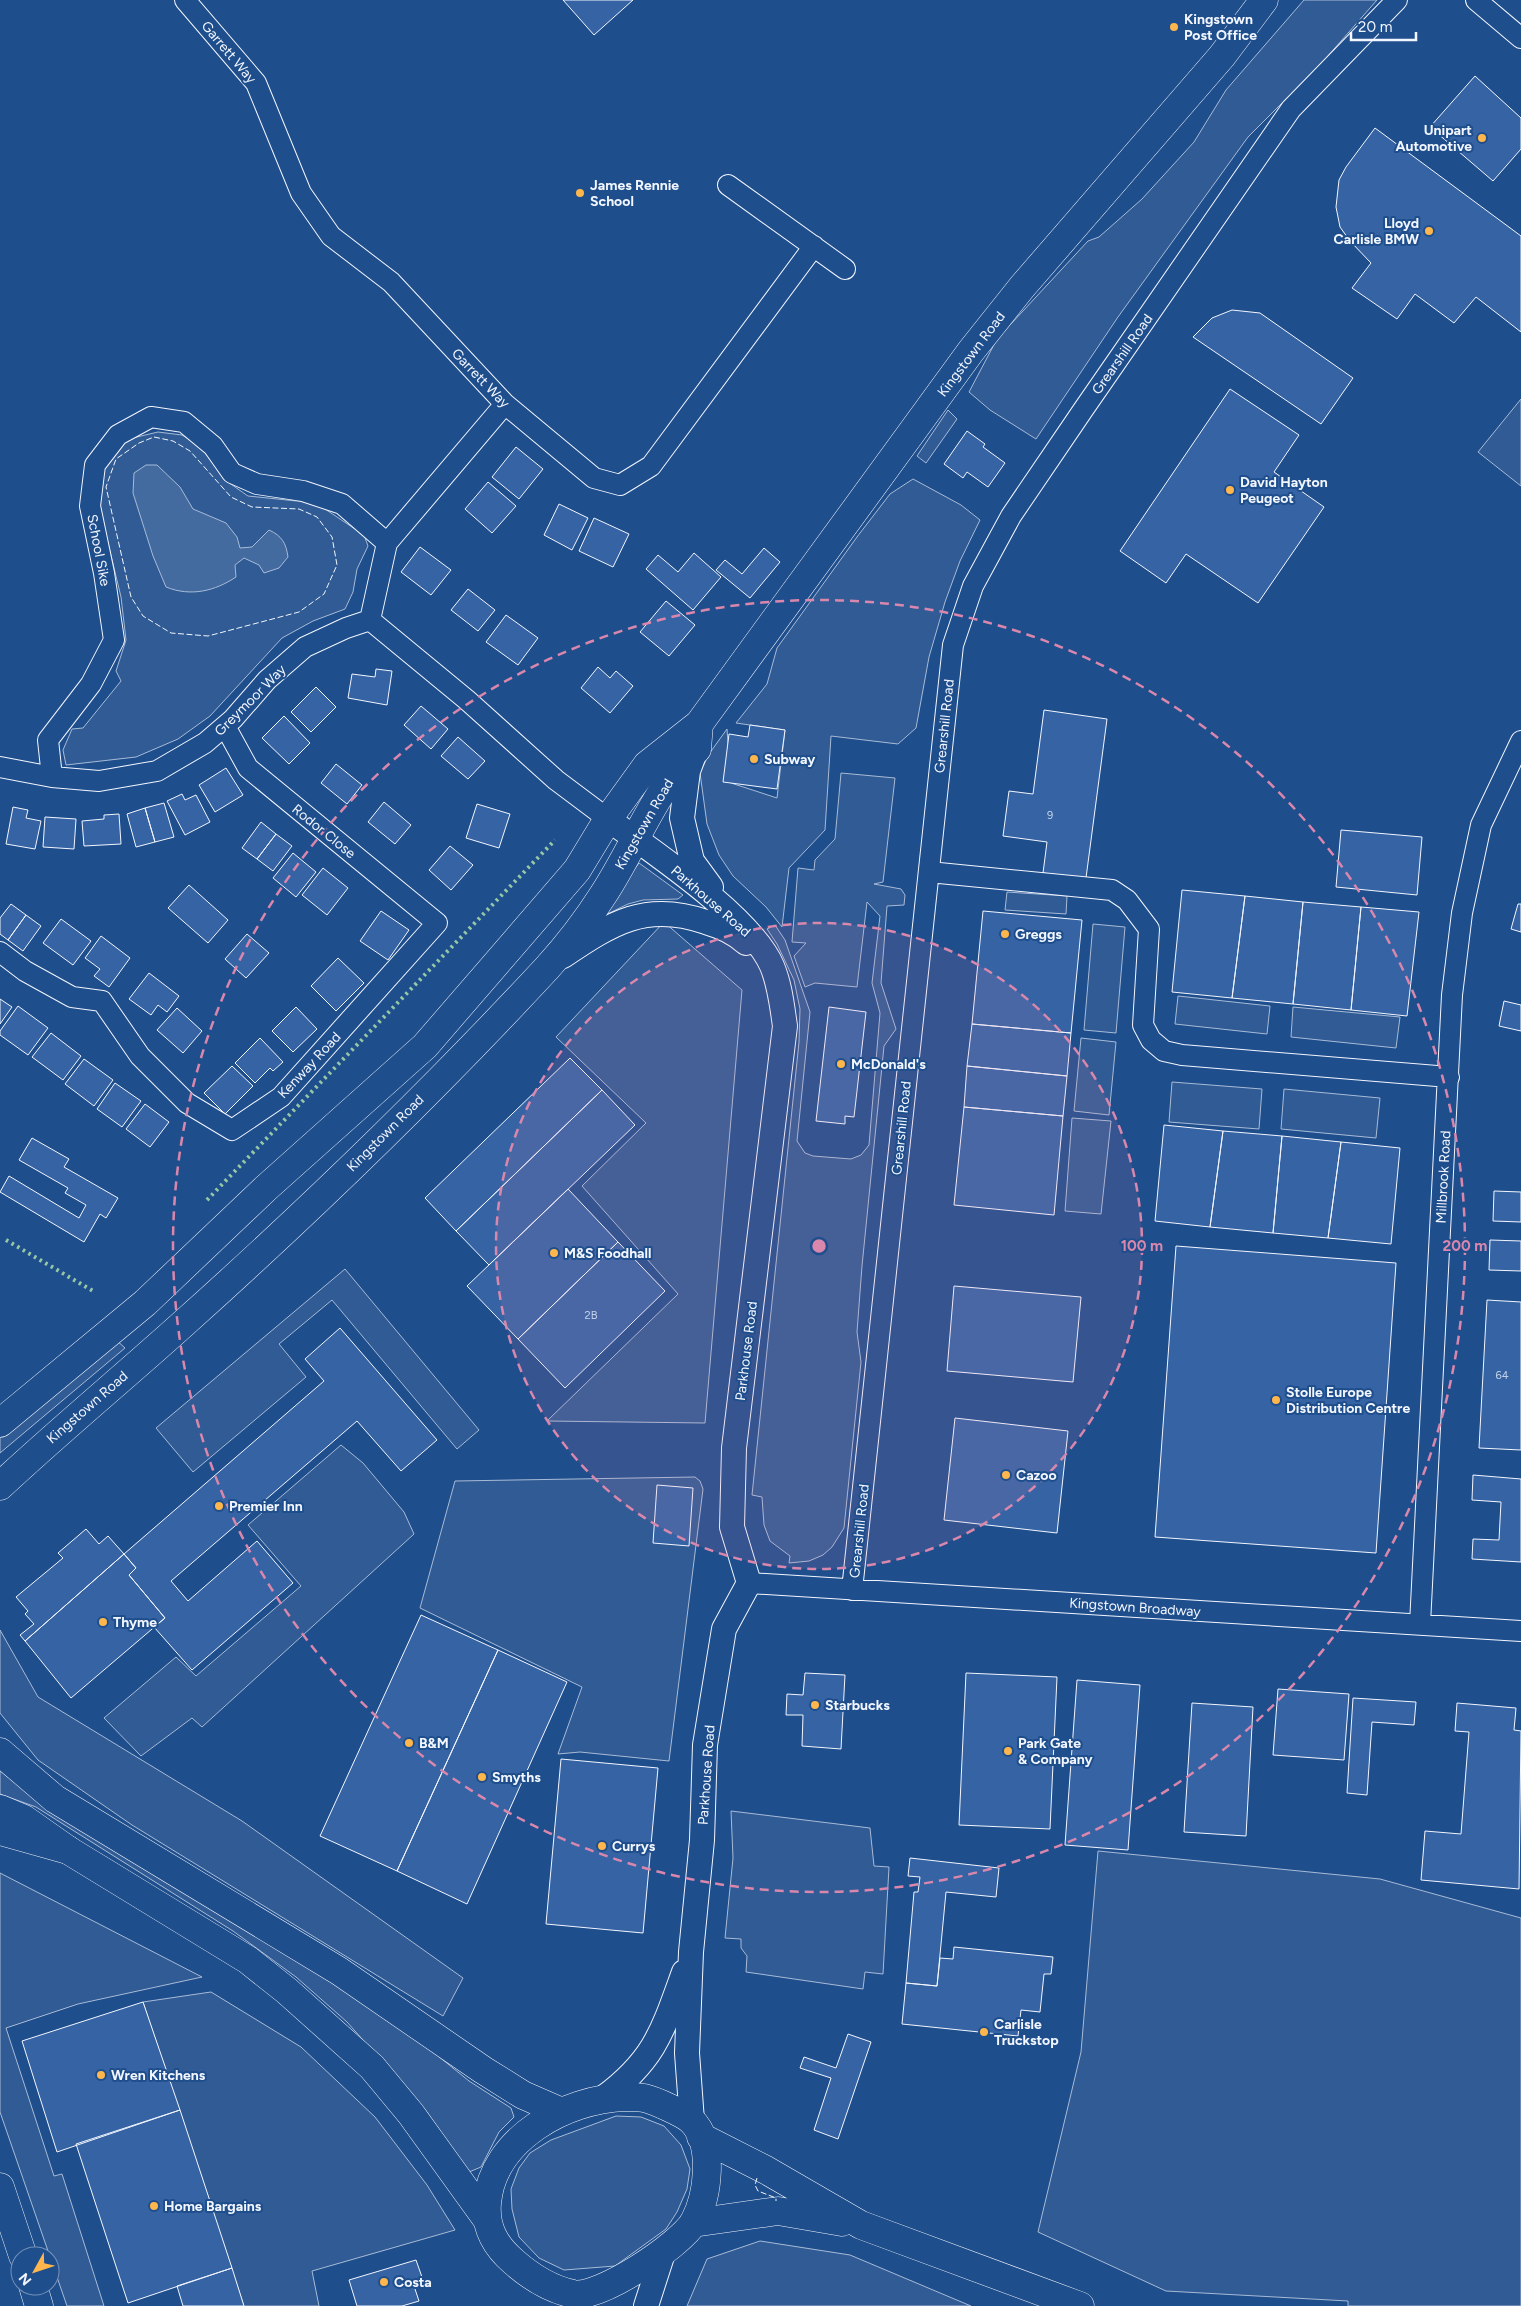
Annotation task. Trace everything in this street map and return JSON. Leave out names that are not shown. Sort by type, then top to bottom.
[{"type":"main road","name":"Kingstown Road","points":[[0,1486],[64,1426],[185,1322],[386,1135],[549,965],[604,894],[634,838],[698,737],[971,351],[1022,287],[1222,56],[1264,0]]},
{"type":"main road","name":"Kingstown Road","points":[[0,1423],[145,1303],[266,1188],[425,1046],[577,870],[608,819],[647,765],[698,737]]},
{"type":"main road","points":[[0,1752],[56,1799],[339,1971],[523,2095],[562,2112]]},
{"type":"main road","points":[[0,1809],[24,1818],[68,1850],[248,1960],[316,2016],[378,2074],[411,2114],[486,2218],[497,2244],[524,2272],[539,2282],[578,2300],[623,2279],[664,2250],[693,2223],[702,2202],[707,2182],[707,2161],[696,2129]]},
{"type":"main road","points":[[0,1831],[68,1850]]},
{"type":"main road","points":[[486,2218],[488,2195],[495,2172],[507,2154],[525,2135],[562,2112],[604,2098],[645,2098],[861,2225],[1080,2306]]},
{"type":"main road","points":[[0,2187],[20,2246]]},
{"type":"main road","points":[[693,2223],[778,2211],[861,2225]]},
{"type":"street","name":"Garrett Way","points":[[185,0],[256,83],[301,194],[331,236],[391,282],[505,404],[594,478],[620,486],[651,466],[814,246]]},
{"type":"street","name":"Grearshill Road","points":[[852,1590],[953,644],[978,577],[1010,516],[1291,109],[1397,0]]},
{"type":"street","points":[[1479,2],[1521,38]]},
{"type":"street","points":[[728,185],[845,269]]},
{"type":"street","points":[[505,404],[387,543],[370,620],[467,700],[556,780],[608,819]]},
{"type":"street","name":"School Sike","points":[[52,777],[48,740],[92,684],[114,640],[104,573],[90,506],[95,465],[118,435],[152,417],[184,422],[213,446],[232,473],[257,484],[303,491],[342,504],[387,543]]},
{"type":"street","name":"Greymoor Way","points":[[0,767],[52,777],[99,781],[157,771],[205,743],[225,726],[267,680],[305,647],[346,628],[370,620]]},
{"type":"street","name":"Rodor Close","points":[[225,726],[248,768],[438,923]]},
{"type":"street","points":[[698,737],[688,771],[682,818],[692,860],[727,911]]},
{"type":"street","name":"Millbrook Road","points":[[1420,1624],[1452,994],[1464,903],[1480,825],[1521,741]]},
{"type":"street","name":"Parkhouse Road","points":[[608,819],[727,911],[753,937],[772,966],[780,993],[785,1026],[734,1448],[732,1527],[749,1583],[724,1629],[705,1745],[702,1840],[691,1952],[687,2053],[696,2129]]},
{"type":"street","points":[[929,872],[1112,890],[1127,900],[1149,929],[1143,1025],[1151,1040],[1164,1051],[1182,1055],[1449,1077]]},
{"type":"street","points":[[549,965],[594,935],[620,921],[656,912],[688,916],[734,932],[772,966]]},
{"type":"street","name":"Kenway Road","points":[[0,952],[25,971],[72,997],[102,1001],[140,1056],[187,1103],[232,1130],[281,1098],[438,923]]},
{"type":"street","name":"Kingstown Broadway","points":[[749,1583],[1521,1631]]},
{"type":"street","name":"Parkhouse Road","points":[[604,2098],[628,2080],[637,2070],[663,2032],[691,1952]]},
{"type":"street","points":[[646,2306],[664,2250]]},
{"type":"shaded area","points":[[1304,0],[1377,0],[1320,65],[1248,137],[1118,317],[1036,439],[990,410],[969,392],[997,339],[1088,241],[1099,237],[1142,199],[1194,142],[1226,90]]},
{"type":"shaded area","points":[[1521,399],[1521,486],[1478,452]]},
{"type":"shaded area","points":[[948,410],[957,419],[926,463],[917,456]]},
{"type":"shaded area","points":[[158,432],[182,435],[200,446],[225,480],[248,496],[316,503],[364,535],[368,546],[357,569],[353,592],[345,609],[313,621],[282,638],[210,716],[178,739],[136,757],[66,765],[63,750],[72,729],[83,728],[121,681],[116,671],[126,640],[121,597],[96,493],[105,463],[124,440]]},
{"type":"shaded area","points":[[146,465],[157,465],[180,487],[193,509],[226,523],[237,537],[240,548],[252,547],[269,530],[283,540],[288,557],[279,568],[264,573],[259,565],[244,558],[235,565],[236,577],[211,589],[185,592],[166,587],[153,556],[133,493],[134,473]]},
{"type":"shaded area","points":[[913,479],[961,505],[980,520],[960,561],[945,602],[929,657],[916,728],[898,744],[831,736],[825,830],[789,868],[782,927],[766,907],[733,876],[719,855],[707,824],[700,773],[709,754],[727,729],[731,783],[777,798],[785,730],[736,723],[767,684],[777,648],[857,537],[890,494]]},
{"type":"shaded area","points":[[841,773],[895,778],[883,882],[874,884],[901,889],[905,895],[904,905],[887,906],[881,983],[896,1029],[884,1046],[862,1266],[857,1332],[861,1362],[844,1528],[832,1547],[823,1555],[809,1561],[789,1563],[790,1556],[770,1541],[764,1525],[762,1497],[752,1495],[799,1042],[800,1009],[794,980],[777,944],[767,929],[775,925],[785,940],[810,1012],[797,1141],[805,1153],[813,1156],[851,1159],[861,1155],[869,1145],[880,1013],[872,983],[880,916],[867,902],[857,987],[815,983],[805,987],[794,956],[806,943],[792,942],[798,868],[814,870],[815,860],[835,839]]},
{"type":"shaded area","points":[[639,863],[683,895],[678,899],[643,900],[628,904],[597,919]]},
{"type":"shaded area","points":[[1007,892],[1067,896],[1066,914],[1005,910]]},
{"type":"shaded area","points":[[664,922],[742,990],[705,1423],[547,1421],[678,1294],[582,1186],[646,1123],[556,1037]]},
{"type":"shaded area","points":[[1093,924],[1125,927],[1116,1033],[1084,1030]]},
{"type":"shaded area","points":[[1178,996],[1270,1006],[1267,1034],[1175,1024]]},
{"type":"shaded area","points":[[1293,1007],[1400,1017],[1396,1048],[1291,1037]]},
{"type":"shaded area","points":[[1081,1038],[1116,1042],[1109,1115],[1074,1111]]},
{"type":"shaded area","points":[[1172,1082],[1262,1089],[1259,1129],[1169,1122]]},
{"type":"shaded area","points":[[1284,1089],[1380,1098],[1376,1138],[1281,1129]]},
{"type":"shaded area","points":[[1072,1118],[1111,1121],[1101,1214],[1065,1211]]},
{"type":"shaded area","points":[[345,1269],[479,1430],[457,1449],[332,1300],[279,1344],[306,1377],[193,1472],[156,1428]]},
{"type":"shaded area","points":[[114,1338],[125,1348],[0,1453],[0,1436]]},
{"type":"shaded area","name":"Premier Inn","points":[[341,1445],[363,1463],[404,1512],[414,1534],[202,1727],[192,1718],[141,1756],[104,1718],[176,1657],[196,1676],[301,1586],[248,1525]]},
{"type":"shaded area","points":[[695,1477],[700,1481],[703,1489],[669,1761],[580,1752],[558,1754],[582,1687],[420,1608],[455,1481]]},
{"type":"shaded area","points":[[0,1630],[38,1697],[242,1821],[463,1978],[443,2016],[132,1825],[38,1760],[0,1713]]},
{"type":"shaded area","points":[[0,1771],[42,1803],[318,1969],[406,2030],[469,2081],[511,2108],[514,2117],[499,2132],[481,2167],[469,2172],[426,2111],[347,2022],[296,1977],[233,1931],[36,1807],[0,1794]]},
{"type":"shaded area","points":[[731,1811],[870,1828],[874,1866],[889,1867],[883,1974],[865,1972],[863,1989],[746,1972],[747,1956],[741,1948],[741,1939],[725,1938],[733,1858]]},
{"type":"shaded area","points":[[1098,1851],[1380,1879],[1521,1918],[1521,2306],[1348,2306],[1348,2301],[1166,2291],[1038,2232],[1081,2052]]},
{"type":"shaded area","points":[[0,1873],[202,1977],[78,2004],[6,2028],[54,2176],[62,2174],[104,2306],[67,2306],[60,2286],[60,2246],[46,2246],[0,2112]]},
{"type":"shaded area","points":[[211,1992],[301,2047],[375,2117],[427,2185],[455,2230],[312,2271],[319,2306],[244,2306],[143,2002]]},
{"type":"shaded area","points":[[616,2116],[641,2117],[664,2126],[681,2145],[690,2169],[687,2189],[677,2212],[666,2229],[615,2266],[564,2270],[539,2258],[519,2237],[512,2209],[511,2189],[519,2168],[530,2153],[551,2140]]},
{"type":"shaded area","points":[[760,2241],[850,2255],[971,2306],[687,2306],[707,2259]]},
{"type":"building","points":[[563,0],[633,0],[594,35]]},
{"type":"building","name":"Unipart Automotive","points":[[1475,76],[1521,118],[1521,149],[1493,181],[1430,127]]},
{"type":"building","name":"Lloyd Carlisle BMW","points":[[1375,128],[1521,236],[1521,332],[1476,297],[1454,323],[1415,294],[1397,319],[1352,288],[1371,263],[1350,241],[1340,227],[1336,207],[1339,180],[1346,167]]},
{"type":"building","points":[[1232,310],[1260,313],[1353,378],[1321,424],[1193,337],[1212,318]]},
{"type":"building","name":"David Hayton Peugeot","points":[[1230,389],[1299,435],[1274,472],[1324,507],[1258,603],[1186,554],[1166,583],[1120,551]]},
{"type":"building","points":[[967,431],[985,444],[983,447],[1005,463],[988,487],[967,472],[963,478],[944,464]]},
{"type":"building","points":[[516,447],[543,469],[519,499],[492,477]]},
{"type":"building","points":[[488,482],[516,506],[492,533],[465,509]]},
{"type":"building","points":[[559,504],[588,518],[572,550],[544,535]]},
{"type":"building","points":[[594,518],[629,534],[613,567],[579,551]]},
{"type":"building","points":[[420,547],[451,570],[431,595],[401,572]]},
{"type":"building","points":[[764,548],[780,562],[750,598],[716,570],[725,560],[742,574]]},
{"type":"building","points":[[694,553],[721,577],[693,610],[646,569],[658,555],[678,572]]},
{"type":"building","points":[[468,589],[495,610],[478,631],[451,610]]},
{"type":"building","points":[[666,601],[695,625],[669,656],[640,632]]},
{"type":"building","points":[[506,615],[538,638],[518,665],[486,642]]},
{"type":"building","points":[[598,667],[610,678],[616,671],[633,686],[610,713],[581,688]]},
{"type":"building","points":[[376,669],[392,671],[387,705],[348,698],[352,674],[375,677]]},
{"type":"building","points":[[316,687],[336,707],[311,732],[291,712]]},
{"type":"building","points":[[421,706],[448,729],[431,749],[404,725]]},
{"type":"building","points":[[1044,710],[1107,719],[1086,878],[1043,873],[1047,842],[1003,836],[1009,791],[1033,794]]},
{"type":"building","points":[[284,716],[310,743],[289,764],[262,738]]},
{"type":"building","name":"Subway","points":[[750,725],[785,730],[777,789],[723,782],[729,734],[748,737]]},
{"type":"building","points":[[458,737],[485,761],[468,779],[441,756]]},
{"type":"building","points":[[336,764],[362,785],[347,804],[321,783]]},
{"type":"building","points":[[226,768],[243,795],[215,812],[199,785]]},
{"type":"building","points":[[182,794],[185,800],[196,795],[210,822],[185,835],[167,801]]},
{"type":"building","points":[[384,802],[411,825],[395,844],[368,822]]},
{"type":"building","points":[[164,803],[174,837],[155,842],[145,808]]},
{"type":"building","points":[[477,804],[510,814],[499,848],[466,838]]},
{"type":"building","points":[[13,807],[28,810],[26,818],[41,821],[35,849],[6,844]]},
{"type":"building","points":[[145,808],[155,842],[136,847],[127,814]]},
{"type":"building","points":[[119,814],[121,844],[84,846],[82,821],[104,819],[104,815]]},
{"type":"building","points":[[45,817],[76,819],[74,849],[43,847]]},
{"type":"building","points":[[261,822],[276,834],[257,859],[242,848]]},
{"type":"building","points":[[1341,830],[1422,837],[1417,895],[1336,887]]},
{"type":"building","points":[[276,834],[292,846],[273,871],[257,859]]},
{"type":"building","points":[[450,846],[473,865],[451,890],[429,870]]},
{"type":"building","points":[[293,853],[316,872],[296,897],[273,878]]},
{"type":"building","points":[[323,868],[348,888],[327,915],[302,895]]},
{"type":"building","points":[[189,885],[228,920],[208,943],[168,908]]},
{"type":"building","points":[[1182,890],[1245,896],[1232,998],[1172,992]]},
{"type":"building","points":[[1245,896],[1303,902],[1293,1004],[1232,998]]},
{"type":"building","points":[[1303,902],[1361,907],[1351,1010],[1293,1004]]},
{"type":"building","points":[[11,904],[26,915],[8,940],[0,934],[0,918]]},
{"type":"building","points":[[1518,904],[1521,904],[1521,932],[1511,929]]},
{"type":"building","points":[[1361,907],[1419,912],[1407,1016],[1351,1010]]},
{"type":"building","points":[[381,911],[409,930],[388,960],[360,941]]},
{"type":"building","points":[[983,911],[1082,920],[1071,1033],[972,1024]]},
{"type":"building","points":[[26,915],[41,926],[23,951],[8,940]]},
{"type":"building","points":[[61,919],[91,941],[73,965],[43,943]]},
{"type":"building","points":[[247,934],[269,953],[246,978],[225,959]]},
{"type":"building","points":[[101,936],[130,958],[109,987],[94,976],[100,969],[85,958]]},
{"type":"building","points":[[338,958],[364,983],[336,1011],[311,986]]},
{"type":"building","points":[[149,973],[179,996],[167,1012],[158,1005],[151,1015],[129,999]]},
{"type":"building","points":[[0,999],[12,1007],[0,1024]]},
{"type":"building","points":[[1504,1001],[1521,1005],[1521,1031],[1499,1026]]},
{"type":"building","points":[[18,1006],[48,1028],[28,1055],[0,1035],[0,1031]]},
{"type":"building","points":[[296,1007],[317,1029],[293,1052],[272,1031]]},
{"type":"building","name":"McDonald's","points":[[829,1007],[866,1012],[854,1117],[845,1116],[845,1124],[816,1121]]},
{"type":"building","points":[[177,1008],[202,1031],[183,1053],[157,1030]]},
{"type":"building","points":[[972,1024],[1071,1033],[1067,1076],[967,1066]]},
{"type":"building","points":[[51,1033],[81,1056],[63,1080],[32,1057]]},
{"type":"building","points":[[260,1038],[283,1062],[273,1071],[270,1068],[255,1083],[235,1063]]},
{"type":"building","points":[[570,1058],[602,1090],[456,1231],[425,1198]]},
{"type":"building","points":[[84,1059],[113,1080],[94,1106],[65,1084]]},
{"type":"building","points":[[232,1066],[253,1086],[225,1114],[204,1093]]},
{"type":"building","points":[[967,1066],[1067,1076],[1063,1116],[964,1107]]},
{"type":"building","points":[[115,1083],[141,1101],[122,1127],[97,1109]]},
{"type":"building","points":[[602,1090],[635,1125],[489,1265],[456,1231]]},
{"type":"building","points":[[145,1104],[169,1122],[150,1147],[126,1129]]},
{"type":"building","points":[[964,1107],[1063,1116],[1054,1215],[954,1205]]},
{"type":"building","points":[[1164,1125],[1223,1131],[1210,1227],[1155,1221]]},
{"type":"building","points":[[1223,1131],[1282,1136],[1273,1233],[1210,1227]]},
{"type":"building","points":[[1282,1136],[1341,1142],[1328,1238],[1273,1233]]},
{"type":"building","points":[[32,1138],[69,1159],[64,1167],[118,1198],[106,1218],[100,1214],[84,1242],[0,1192],[9,1176],[79,1218],[86,1205],[65,1193],[68,1188],[19,1160]]},
{"type":"building","points":[[1341,1142],[1400,1148],[1391,1244],[1328,1238]]},
{"type":"building","name":"M&S Foodhall","points":[[568,1189],[618,1242],[518,1339],[467,1286]]},
{"type":"building","points":[[1494,1191],[1521,1192],[1521,1222],[1493,1221]]},
{"type":"building","points":[[1490,1240],[1521,1241],[1521,1271],[1489,1270]]},
{"type":"building","points":[[618,1242],[665,1291],[565,1388],[518,1339]]},
{"type":"building","name":"Stolle Europe Distribution Centre","points":[[1176,1246],[1396,1263],[1376,1553],[1155,1537]]},
{"type":"building","points":[[954,1286],[1081,1297],[1073,1382],[947,1371]]},
{"type":"building","points":[[1487,1300],[1521,1302],[1521,1450],[1479,1448]]},
{"type":"building","name":"Premier Inn","points":[[340,1328],[437,1440],[401,1471],[357,1421],[171,1581],[188,1601],[257,1541],[293,1583],[192,1670],[154,1627],[165,1618],[129,1575],[136,1568],[124,1554],[324,1381],[305,1359]]},
{"type":"building","name":"Cazoo","points":[[955,1418],[1068,1431],[1057,1533],[944,1520]]},
{"type":"building","points":[[1473,1475],[1521,1479],[1521,1562],[1472,1559],[1473,1539],[1499,1540],[1501,1502],[1472,1500]]},
{"type":"building","points":[[657,1485],[693,1488],[689,1546],[653,1543]]},
{"type":"building","points":[[86,1529],[99,1544],[108,1536],[124,1554],[25,1641],[20,1635],[34,1624],[25,1614],[28,1611],[16,1597],[63,1558],[58,1553]]},
{"type":"building","name":"Thyme","points":[[124,1554],[136,1568],[129,1575],[165,1618],[71,1698],[25,1641]]},
{"type":"building","name":"B&M","points":[[421,1615],[498,1650],[397,1871],[320,1836]]},
{"type":"building","name":"Smyths","points":[[498,1650],[567,1682],[467,1904],[397,1871]]},
{"type":"building","name":"Starbucks","points":[[805,1673],[845,1675],[841,1749],[802,1746],[803,1715],[786,1715],[787,1694],[803,1695]]},
{"type":"building","name":"Park Gate & Company","points":[[966,1673],[1057,1677],[1050,1829],[959,1825]]},
{"type":"building","points":[[1077,1680],[1140,1685],[1128,1850],[1065,1845]]},
{"type":"building","points":[[1278,1689],[1349,1694],[1344,1760],[1273,1755]]},
{"type":"building","points":[[1353,1698],[1416,1702],[1414,1725],[1372,1722],[1367,1795],[1347,1793]]},
{"type":"building","points":[[1192,1703],[1253,1707],[1246,1836],[1184,1832]]},
{"type":"building","points":[[1457,1703],[1516,1708],[1514,1730],[1521,1731],[1519,1889],[1421,1880],[1425,1831],[1461,1834],[1469,1732],[1455,1731]]},
{"type":"building","name":"Currys","points":[[561,1759],[658,1768],[643,1933],[546,1924]]},
{"type":"building","points":[[910,1858],[999,1868],[996,1897],[946,1892],[937,1986],[906,1983],[914,1892],[918,1892],[920,1877],[908,1876]]},
{"type":"building","points":[[954,1947],[1053,1957],[1051,1974],[1044,1974],[1040,2012],[1021,2010],[1018,2036],[902,2024],[906,1983],[937,1986],[940,1958],[953,1959]]},
{"type":"building","name":"Wren Kitchens","points":[[143,2002],[180,2110],[57,2152],[22,2041]]},
{"type":"building","points":[[848,2034],[871,2042],[838,2139],[814,2130],[831,2078],[800,2068],[804,2057],[836,2068]]},
{"type":"building","name":"Home Bargains","points":[[180,2110],[232,2268],[128,2303],[76,2144]]},
{"type":"building","name":"Costa","points":[[416,2260],[423,2280],[413,2283],[419,2301],[402,2306],[357,2306],[349,2280]]},
{"type":"building","points":[[232,2268],[244,2306],[183,2306],[177,2286]]},
{"type":"hedge","points":[[207,1200],[555,840]]},
{"type":"hedge","points":[[6,1240],[93,1291]]},
{"type":"fence","points":[[154,437],[173,441],[190,451],[231,497],[252,507],[299,509],[317,517],[332,537],[337,565],[324,594],[299,612],[208,636],[171,633],[143,616],[131,597],[106,487],[116,459],[139,443],[154,437]]},
{"type":"fence","points":[[757,2178],[755,2185],[758,2191],[776,2198],[776,2201]]},
{"type":"place","name":"Kingstown Post Office","points":[[1174,27]]},
{"type":"place","name":"Unipart Automotive","points":[[1482,138]]},
{"type":"place","name":"James Rennie School","points":[[580,193]]},
{"type":"place","name":"Lloyd Carlisle BMW","points":[[1429,231]]},
{"type":"place","name":"David Hayton Peugeot","points":[[1230,490]]},
{"type":"place","name":"Subway","points":[[754,759]]},
{"type":"place","name":"Greggs","points":[[1005,934]]},
{"type":"place","name":"McDonald's","points":[[841,1064]]},
{"type":"place","name":"M&S Foodhall","points":[[554,1253]]},
{"type":"place","name":"Stolle Europe Distribution Centre","points":[[1276,1400]]},
{"type":"place","name":"Cazoo","points":[[1006,1475]]},
{"type":"place","name":"Premier Inn","points":[[219,1506]]},
{"type":"place","name":"Thyme","points":[[103,1622]]},
{"type":"place","name":"Starbucks","points":[[815,1705]]},
{"type":"place","name":"B&M","points":[[409,1743]]},
{"type":"place","name":"Park Gate & Company","points":[[1008,1751]]},
{"type":"place","name":"Smyths","points":[[482,1777]]},
{"type":"place","name":"Currys","points":[[602,1846]]},
{"type":"place","name":"Carlisle Truckstop","points":[[984,2032]]},
{"type":"place","name":"Wren Kitchens","points":[[101,2075]]},
{"type":"place","name":"Home Bargains","points":[[154,2206]]},
{"type":"place","name":"Costa","points":[[384,2282]]}]
